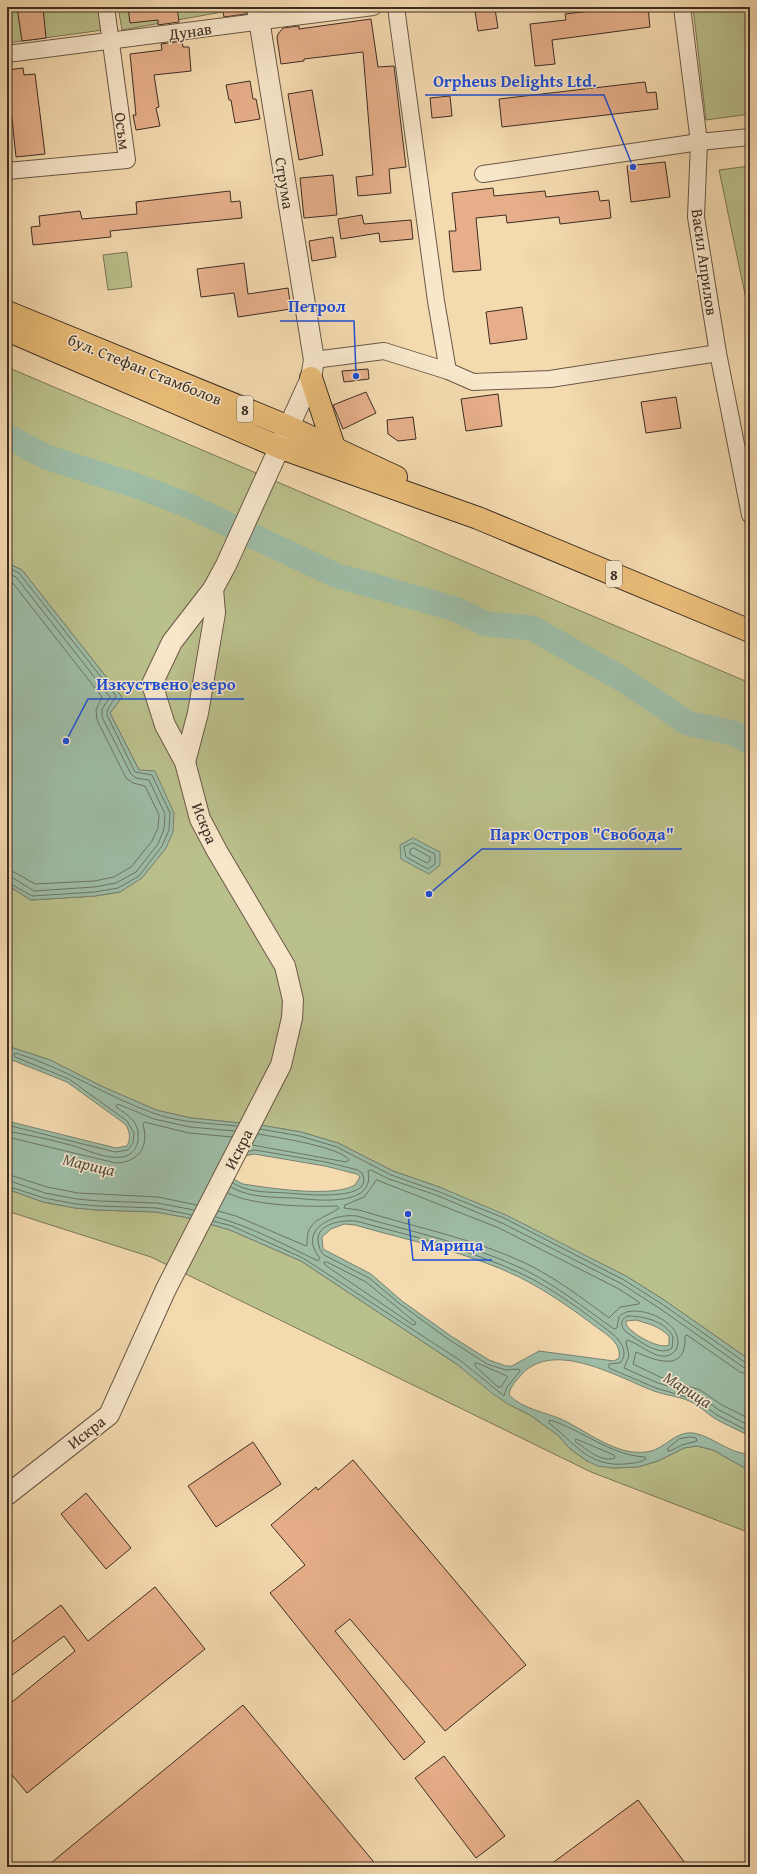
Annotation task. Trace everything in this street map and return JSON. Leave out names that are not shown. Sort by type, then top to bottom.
[{"type":"main road","name":"бул. Стефан Стамболов","points":[[7,312],[334,447],[478,518]]},
{"type":"main road","name":"бул. Стефан Стамболов","points":[[7,330],[281,448],[478,518],[750,631]]},
{"type":"main road","points":[[312,369],[334,447]]},
{"type":"street","name":"Осъм","points":[[7,171],[127,160],[106,7]]},
{"type":"street","name":"Дунав","points":[[7,54],[111,41],[258,14],[373,7]]},
{"type":"street","points":[[396,7],[436,301],[448,371]]},
{"type":"street","name":"Васил Априлов","points":[[682,7],[699,142],[696,217],[718,353],[750,515]]},
{"type":"street","name":"Струма","points":[[258,14],[312,369]]},
{"type":"street","points":[[483,174],[699,142],[750,137]]},
{"type":"street","points":[[312,369],[384,351],[448,371],[473,382],[550,379],[718,353]]},
{"type":"street","name":"Искра","points":[[7,1495],[109,1415],[166,1290],[281,1065],[292,1018],[293,1000],[285,966],[217,851],[200,819],[185,762],[165,725],[152,684],[172,642],[213,589],[226,565],[281,448],[312,369]]},
{"type":"street","points":[[185,762],[198,713],[215,614],[213,589]]},
{"type":"green space","points":[[7,7],[99,7],[103,30],[7,43]]},
{"type":"green space","points":[[118,7],[244,7],[244,8],[122,30]]},
{"type":"green space","points":[[693,7],[750,7],[750,114],[706,120]]},
{"type":"green space","points":[[750,166],[750,318],[719,170]]},
{"type":"green space","points":[[127,252],[132,287],[108,290],[103,255]]},
{"type":"green space","points":[[7,367],[750,683],[750,1360],[664,1300],[626,1276],[439,1187],[393,1171],[338,1143],[301,1132],[260,1125],[191,1118],[156,1110],[101,1086],[50,1060],[7,1046],[7,885],[31,900],[95,896],[120,892],[139,770],[110,713],[122,697],[22,570],[7,563]]},
{"type":"green space","points":[[7,1189],[43,1202],[75,1208],[156,1212],[189,1218],[230,1230],[301,1261],[458,1365],[509,1404],[530,1415],[559,1436],[569,1448],[587,1461],[612,1468],[638,1467],[658,1461],[684,1448],[697,1446],[713,1450],[750,1471],[750,1533],[591,1472],[151,1257],[7,1211]]},
{"type":"water","points":[[7,563],[22,570],[122,697],[110,713],[139,770],[155,771],[174,813],[173,832],[166,848],[142,878],[120,892],[95,896],[31,900],[7,885]]},
{"type":"water","points":[[413,838],[440,852],[440,865],[429,874],[401,859],[400,845]]},
{"type":"water","points":[[7,1046],[50,1060],[101,1086],[156,1110],[191,1118],[260,1125],[301,1132],[338,1143],[393,1171],[439,1187],[506,1215],[626,1276],[664,1300],[750,1360],[750,1436],[714,1418],[690,1401],[654,1391],[587,1364],[552,1360],[536,1364],[522,1374],[511,1389],[509,1395],[527,1407],[561,1419],[602,1442],[624,1450],[635,1452],[653,1451],[680,1435],[693,1433],[700,1435],[735,1451],[750,1454],[750,1471],[713,1450],[697,1446],[684,1448],[658,1461],[638,1467],[612,1468],[598,1466],[587,1461],[569,1448],[559,1436],[530,1415],[508,1404],[493,1394],[458,1365],[301,1261],[230,1230],[189,1218],[156,1212],[75,1208],[43,1202],[7,1189],[7,1121],[116,1148],[127,1146],[129,1132],[125,1124],[67,1082],[7,1058]],"holes":[[[254,1154],[325,1166],[357,1174],[360,1177],[355,1185],[345,1189],[332,1191],[284,1190],[243,1184],[235,1180],[234,1177],[244,1156]],[[344,1224],[355,1225],[459,1254],[500,1268],[529,1282],[574,1310],[614,1342],[619,1352],[619,1358],[614,1361],[539,1351],[512,1366],[506,1366],[489,1360],[451,1336],[402,1301],[371,1274],[323,1249],[322,1237],[331,1229]],[[636,1320],[658,1328],[669,1336],[669,1345],[659,1345],[645,1340],[633,1332],[626,1324],[626,1321]]]},
{"type":"building","points":[[17,7],[43,7],[46,38],[22,41]]},
{"type":"building","points":[[128,7],[177,7],[179,22],[158,25],[158,20],[130,23]]},
{"type":"building","points":[[222,7],[246,7],[246,14],[224,17]]},
{"type":"building","points":[[624,7],[648,7],[650,27],[552,40],[555,64],[535,66],[530,24],[566,20],[565,14]]},
{"type":"building","points":[[495,9],[498,28],[478,31],[475,11]]},
{"type":"building","points":[[371,19],[378,67],[394,66],[406,167],[389,169],[391,193],[358,196],[356,177],[373,175],[363,52],[304,59],[304,61],[281,64],[277,38],[278,34],[283,28],[299,26],[299,29]]},
{"type":"building","points":[[182,41],[183,47],[189,47],[191,71],[154,75],[159,107],[156,108],[160,126],[136,130],[133,115],[136,115],[130,54],[162,50],[161,44]]},
{"type":"building","points":[[23,68],[24,75],[35,74],[45,154],[16,157],[7,70]]},
{"type":"building","points":[[250,81],[253,99],[256,99],[260,119],[235,123],[231,100],[229,100],[226,85]]},
{"type":"building","points":[[645,82],[647,93],[656,92],[658,109],[502,127],[499,99]]},
{"type":"building","points":[[312,90],[323,155],[299,160],[288,94]]},
{"type":"building","points":[[450,96],[452,116],[432,118],[430,98]]},
{"type":"building","points":[[665,162],[670,197],[631,202],[627,166]]},
{"type":"building","points":[[333,175],[337,215],[304,218],[300,178]]},
{"type":"building","points":[[493,188],[494,196],[545,191],[546,197],[598,191],[600,201],[609,200],[611,218],[560,224],[559,217],[507,223],[506,215],[476,218],[481,270],[453,272],[449,231],[456,231],[452,193]]},
{"type":"building","points":[[230,191],[231,202],[240,201],[242,218],[110,231],[111,237],[33,245],[31,227],[40,226],[39,216],[80,211],[82,219],[137,214],[136,202]]},
{"type":"building","points":[[362,215],[364,224],[411,220],[413,239],[380,242],[379,233],[341,239],[338,219]]},
{"type":"building","points":[[333,237],[336,257],[312,261],[309,241]]},
{"type":"building","points":[[244,263],[248,294],[288,288],[291,309],[238,317],[234,293],[201,297],[197,269]]},
{"type":"building","points":[[522,307],[527,339],[490,344],[486,312]]},
{"type":"building","points":[[368,369],[369,379],[344,382],[342,371]]},
{"type":"building","points":[[366,392],[376,413],[343,429],[333,405]]},
{"type":"building","points":[[498,394],[502,426],[466,431],[461,399]]},
{"type":"building","points":[[676,397],[681,428],[646,433],[641,402]]},
{"type":"building","points":[[413,417],[416,439],[398,441],[388,434],[387,420]]},
{"type":"building","points":[[253,1442],[281,1484],[216,1527],[188,1486]]},
{"type":"building","points":[[353,1460],[526,1665],[445,1731],[350,1619],[335,1631],[425,1742],[404,1760],[270,1593],[305,1565],[271,1525],[316,1487],[318,1490]]},
{"type":"building","points":[[86,1493],[131,1548],[106,1569],[61,1514]]},
{"type":"building","points":[[155,1587],[205,1649],[27,1793],[7,1769],[7,1706],[75,1651],[64,1636],[7,1679],[7,1646],[61,1605],[88,1641]]},
{"type":"building","points":[[243,1705],[378,1867],[46,1867]]},
{"type":"building","points":[[444,1756],[505,1836],[476,1858],[415,1778]]},
{"type":"building","points":[[638,1800],[688,1867],[547,1867]]},
{"type":"waterway","points":[[7,436],[46,457],[137,486],[187,505],[335,575],[455,609],[486,624],[532,628],[622,679],[687,723],[733,733],[750,742]]},
{"type":"place","name":"Orpheus Delights Ltd.","points":[[633,167]]},
{"type":"place","name":"Петрол","points":[[356,376]]},
{"type":"place","name":"Изкуствено езеро","points":[[66,741]]},
{"type":"place","name":"Парк Остров \"Свобода\"","points":[[429,894]]},
{"type":"place","name":"Марица","points":[[408,1214]]}]
